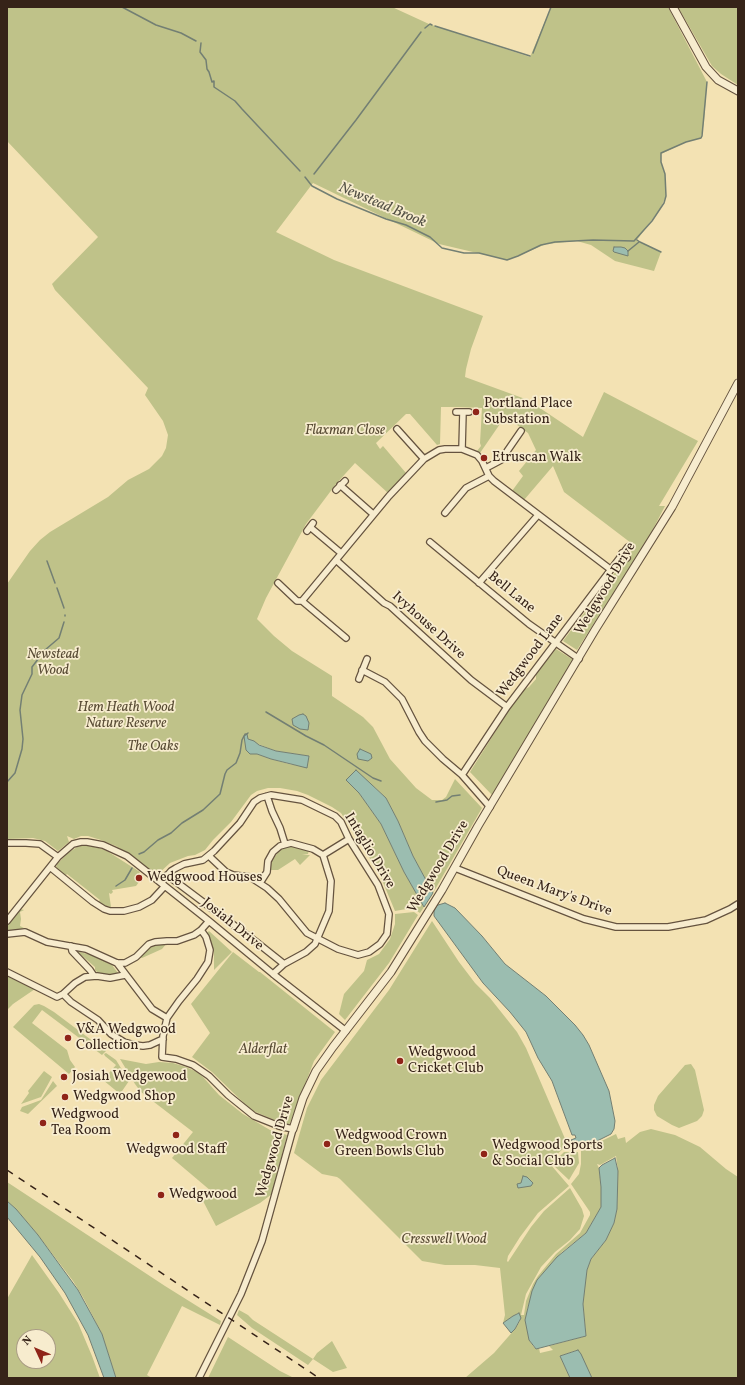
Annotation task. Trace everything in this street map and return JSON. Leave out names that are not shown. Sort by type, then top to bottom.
[{"type":"street","points":[[673,7],[706,67],[718,80],[738,91]]},
{"type":"street","name":"Wedgwood Drive","points":[[199,1378],[240,1294],[262,1241],[293,1129],[303,1098],[316,1071],[391,972],[455,868],[595,630],[672,507],[738,383]]},
{"type":"street","points":[[456,412],[466,412],[462,450]]},
{"type":"street","points":[[397,429],[424,459]]},
{"type":"street","points":[[486,468],[501,460],[522,434]]},
{"type":"street","points":[[302,601],[374,514],[424,459],[439,450],[462,450],[477,454],[489,476],[494,481],[610,569]]},
{"type":"street","points":[[445,513],[466,488],[489,476]]},
{"type":"street","points":[[340,485],[374,514]]},
{"type":"street","points":[[479,583],[538,515]]},
{"type":"street","points":[[310,527],[341,553]]},
{"type":"street","name":"Bell Lane","points":[[430,542],[529,624],[579,659]]},
{"type":"street","name":"Wedgwood Lane","points":[[462,775],[507,707],[628,547]]},
{"type":"street","points":[[622,554],[627,558]]},
{"type":"street","name":"Ivyhouse Drive","points":[[336,560],[384,603],[390,606],[471,680],[507,707]]},
{"type":"street","points":[[278,583],[296,601],[302,601],[346,638]]},
{"type":"street","points":[[359,679],[367,659]]},
{"type":"street","points":[[362,670],[385,682],[398,694],[425,741],[462,775],[490,807]]},
{"type":"street","points":[[50,867],[93,902],[104,909],[110,911],[124,911],[139,908],[152,900],[163,884],[167,875],[180,866],[203,860],[209,856],[240,823],[254,802],[260,798],[266,796],[280,828],[285,844]]},
{"type":"street","name":"Intaglio Drive","points":[[209,856],[226,872],[233,875],[250,877],[260,883],[279,899],[307,932],[317,939],[338,949],[358,954],[369,952],[380,944],[387,934],[389,914],[378,885],[348,839],[341,822],[335,816],[302,800],[283,796],[266,796]]},
{"type":"street","points":[[323,855],[348,839]]},
{"type":"street","name":"Josiah Drive","points":[[7,921],[58,857],[73,844],[81,842],[103,845],[127,856],[346,1031]]},
{"type":"street","points":[[7,843],[40,844],[58,857]]},
{"type":"street","points":[[260,883],[267,872],[268,861],[273,852],[285,844],[296,844],[311,848],[323,855],[331,879],[330,911],[315,944],[306,952],[284,964],[273,974]]},
{"type":"street","name":"Queen Mary's Drive","points":[[455,868],[584,919],[616,927],[668,927],[706,920],[730,910],[738,904]]},
{"type":"street","points":[[167,875],[240,929],[284,964]]},
{"type":"street","points":[[7,934],[24,932],[49,943],[86,949],[117,963],[125,963],[131,961],[149,944],[155,942],[177,941],[194,936],[209,921]]},
{"type":"street","points":[[201,930],[206,937],[210,950],[208,962],[167,1018],[162,1057],[176,1059],[193,1066],[209,1076],[228,1095],[254,1116],[280,1126],[293,1129]]},
{"type":"street","points":[[71,946],[72,951],[94,976]]},
{"type":"street","points":[[117,963],[152,1009],[167,1018]]},
{"type":"street","points":[[7,972],[57,996],[63,994],[79,980],[85,977],[94,976],[110,978],[126,975]]},
{"type":"street","points":[[63,994],[71,1002],[98,1020],[111,1034],[124,1042],[143,1046],[163,1040]]},
{"type":"green space","points":[[7,7],[392,7],[429,24],[530,57],[551,7],[668,7],[707,82],[704,122],[701,138],[686,142],[661,154],[661,162],[665,174],[666,196],[660,209],[637,240],[661,252],[654,271],[615,261],[591,245],[577,241],[546,244],[507,260],[439,244],[313,183],[276,232],[334,260],[483,316],[471,349],[465,377],[528,400],[583,437],[604,392],[698,441],[659,506],[665,506],[649,537],[577,650],[563,641],[635,546],[564,492],[553,466],[524,500],[512,491],[523,476],[519,471],[536,450],[528,433],[503,416],[502,421],[480,453],[477,451],[481,446],[482,408],[441,407],[440,444],[437,445],[410,414],[406,414],[376,443],[380,449],[383,446],[406,473],[388,493],[355,463],[336,484],[306,524],[266,598],[257,619],[292,651],[332,676],[332,696],[363,717],[373,727],[390,759],[416,788],[432,800],[442,800],[446,797],[455,779],[482,808],[433,893],[413,856],[386,798],[369,782],[346,780],[359,793],[381,824],[404,872],[424,907],[420,913],[412,908],[395,911],[379,873],[341,813],[308,795],[297,791],[280,788],[268,788],[257,791],[251,795],[231,822],[205,850],[195,855],[170,863],[157,875],[116,846],[88,836],[81,836],[74,839],[67,836],[69,842],[58,851],[45,841],[33,838],[7,839],[7,584],[30,551],[40,540],[50,532],[108,497],[128,480],[149,469],[162,456],[166,448],[168,435],[163,421],[145,395],[148,388],[55,290],[52,284],[98,237],[7,141]],"holes":[[[258,744],[276,751],[309,756],[307,767],[289,764],[257,754],[250,754]]]},
{"type":"green space","points":[[678,7],[738,7],[738,85],[712,66]]},
{"type":"green space","points":[[556,649],[575,661],[492,795],[470,772],[511,707],[523,690],[529,687],[536,679],[536,674]]},
{"type":"green space","points":[[85,845],[107,851],[140,872],[135,879],[139,882],[136,886],[112,890],[113,892],[111,894],[109,893],[111,907],[103,906],[98,902],[100,900],[67,874],[65,876],[56,867],[68,853],[77,847]]},
{"type":"green space","points":[[287,846],[309,850],[308,854],[302,855],[310,855],[300,865],[295,859],[278,870],[270,870],[271,863],[276,855]]},
{"type":"green space","points":[[20,909],[24,910],[20,912],[20,926],[24,928],[7,931],[7,925]]},
{"type":"green space","points":[[414,912],[418,915],[389,963],[345,1020],[339,1014],[344,994],[364,971],[367,960],[379,954],[390,939],[395,924],[395,914]]},
{"type":"green space","name":"Cresswell Wood","points":[[432,921],[459,962],[517,1032],[526,1048],[566,1141],[565,1147],[552,1159],[554,1162],[564,1152],[578,1152],[579,1163],[569,1180],[552,1164],[551,1165],[569,1186],[538,1213],[508,1256],[508,1262],[531,1227],[544,1211],[570,1188],[582,1209],[584,1216],[580,1229],[541,1267],[526,1294],[521,1315],[524,1315],[526,1301],[538,1276],[556,1254],[580,1233],[590,1215],[590,1212],[571,1184],[579,1174],[581,1151],[616,1134],[618,1139],[625,1137],[626,1143],[640,1132],[651,1129],[675,1135],[700,1147],[738,1177],[738,1378],[592,1378],[577,1350],[560,1356],[570,1378],[465,1378],[494,1353],[520,1321],[518,1313],[503,1323],[505,1315],[500,1268],[475,1265],[445,1265],[422,1261],[340,1179],[322,1174],[294,1153],[307,1108],[321,1080],[389,990]],"holes":[[[616,1156],[618,1171],[617,1209],[614,1223],[606,1240],[591,1259],[585,1277],[583,1304],[586,1336],[549,1346],[553,1350],[540,1353],[539,1348],[536,1349],[529,1340],[527,1310],[537,1280],[562,1252],[586,1233],[601,1207],[601,1187],[599,1168],[597,1164],[600,1165]]]},
{"type":"green space","points":[[209,931],[232,952],[214,970],[214,952],[207,933]]},
{"type":"green space","points":[[156,943],[167,943],[162,949],[142,958],[139,957],[147,948]]},
{"type":"green space","points":[[76,951],[95,956],[112,965],[118,973],[115,975],[100,975],[95,970],[95,967],[80,954],[76,953]]},
{"type":"green space","name":"Alderflat","points":[[233,952],[335,1032],[314,1061],[289,1126],[251,1110],[212,1072],[192,1057],[210,1033],[191,1004]]},
{"type":"green space","points":[[7,976],[35,989],[7,1010]]},
{"type":"green space","points":[[39,1004],[54,1012],[106,1051],[102,1055],[42,1010],[32,1023],[67,1050],[70,1060],[75,1067],[69,1074],[13,1027],[34,1005]]},
{"type":"green space","points":[[106,1053],[116,1060],[129,1081],[120,1094],[103,1080],[116,1065],[105,1056],[104,1054]]},
{"type":"green space","points":[[120,1059],[146,1064],[159,1062],[173,1063],[197,1072],[219,1095],[243,1114],[270,1130],[287,1135],[272,1194],[260,1203],[216,1226],[203,1201],[211,1191],[172,1158],[193,1132],[141,1092]]},
{"type":"green space","points":[[691,1064],[695,1070],[704,1110],[702,1116],[697,1121],[679,1128],[657,1116],[654,1110],[654,1105],[658,1096],[685,1065]]},
{"type":"green space","points":[[44,1071],[52,1077],[41,1097],[21,1104],[29,1093],[28,1091]]},
{"type":"green space","points":[[53,1081],[57,1086],[28,1114],[20,1111],[22,1107],[41,1100]]},
{"type":"green space","points":[[7,1182],[221,1321],[220,1325],[182,1306],[147,1375],[152,1378],[116,1378],[102,1334],[84,1299],[73,1281],[38,1235],[16,1209],[7,1201]]},
{"type":"green space","points":[[32,1255],[78,1323],[100,1378],[7,1378],[7,1299]]},
{"type":"green space","points":[[239,1310],[313,1359],[308,1365],[252,1328],[237,1315]]},
{"type":"green space","points":[[228,1337],[280,1371],[294,1378],[208,1378]]},
{"type":"green space","points":[[332,1341],[347,1368],[333,1372],[313,1359],[317,1353]]},
{"type":"shaded area","points":[[614,247],[625,248],[628,251],[628,256],[614,252]]},
{"type":"shaded area","points":[[303,714],[306,716],[309,723],[308,730],[300,729],[293,725],[292,719]]},
{"type":"shaded area","points":[[245,734],[247,734],[248,739],[276,751],[309,756],[307,768],[257,754],[250,754],[246,750]]},
{"type":"shaded area","points":[[360,749],[371,754],[372,758],[368,761],[358,759],[357,754]]},
{"type":"shaded area","points":[[356,770],[386,798],[398,821],[413,856],[433,893],[424,907],[404,872],[381,824],[359,793],[346,780]]},
{"type":"shaded area","points":[[445,903],[455,908],[482,936],[505,964],[546,996],[583,1035],[589,1045],[609,1091],[615,1121],[614,1129],[611,1134],[583,1148],[578,1146],[577,1141],[574,1142],[571,1140],[576,1138],[575,1135],[572,1135],[552,1081],[538,1058],[526,1032],[483,983],[434,916],[436,907]]},
{"type":"shaded area","points":[[615,1158],[618,1171],[617,1209],[614,1223],[606,1240],[591,1259],[587,1270],[583,1304],[586,1336],[536,1349],[529,1340],[525,1320],[532,1291],[537,1280],[557,1257],[586,1233],[601,1207],[599,1168]]},
{"type":"shaded area","points":[[523,1176],[527,1177],[533,1183],[531,1186],[518,1188],[517,1184],[521,1183]]},
{"type":"shaded area","points":[[7,1201],[16,1209],[38,1235],[78,1290],[102,1334],[116,1378],[104,1378],[88,1335],[65,1293],[40,1257],[7,1217]]},
{"type":"shaded area","points":[[519,1313],[521,1318],[511,1333],[503,1323]]},
{"type":"shaded area","points":[[578,1350],[592,1378],[570,1378],[560,1356]]},
{"type":"waterway","name":"Newstead Brook","points":[[122,7],[156,25],[181,33],[196,41]]},
{"type":"waterway","points":[[533,53],[551,7]]},
{"type":"waterway","points":[[425,28],[430,24],[432,25]]},
{"type":"waterway","points":[[435,26],[530,56]]},
{"type":"waterway","points":[[314,174],[421,32]]},
{"type":"waterway","name":"Newstead Brook","points":[[201,43],[200,52],[206,60],[207,69],[212,82],[214,81],[214,87],[235,101],[300,171]]},
{"type":"waterway","name":"Newstead Brook","points":[[305,177],[312,186],[337,199],[386,219],[406,225],[430,237],[442,248],[464,253],[479,253],[507,260],[541,245],[555,242],[593,240],[634,241],[652,221],[664,203],[666,196],[665,174],[661,162],[661,153],[686,142],[701,138],[702,136],[707,82]]},
{"type":"waterway","points":[[637,240],[661,252]]},
{"type":"waterway","points":[[628,251],[639,242]]},
{"type":"waterway","points":[[47,561],[55,583]]},
{"type":"waterway","points":[[57,588],[64,608]]},
{"type":"waterway","points":[[7,782],[15,773],[22,749],[23,739],[20,710],[22,695],[32,674],[32,667],[45,650],[59,638],[64,622]]},
{"type":"waterway","points":[[266,712],[324,745],[373,778],[381,781]]},
{"type":"waterway","points":[[139,854],[203,810],[220,794],[225,774],[227,770],[236,763],[240,753],[242,740],[248,733]]},
{"type":"waterway","points":[[436,802],[447,800],[452,796],[460,795]]},
{"type":"waterway","points":[[116,886],[125,880],[132,868]]},
{"type":"railway","points":[[7,1170],[319,1378]]},
{"type":"place","name":"Portland Place Substation","points":[[476,412]]},
{"type":"place","name":"Etruscan Walk","points":[[484,458]]},
{"type":"place","name":"Wedgwood Houses","points":[[139,878]]},
{"type":"place","name":"V&A Wedgwood Collection","points":[[68,1038]]},
{"type":"place","name":"Wedgwood Cricket Club","points":[[400,1061]]},
{"type":"place","name":"Josiah Wedgewood","points":[[64,1077]]},
{"type":"place","name":"Wedgwood Shop","points":[[65,1097]]},
{"type":"place","name":"Wedgwood Tea Room","points":[[43,1123]]},
{"type":"place","name":"Wedgwood Staff","points":[[176,1135]]},
{"type":"place","name":"Wedgwood Crown Green Bowls Club","points":[[327,1144]]},
{"type":"place","name":"Wedgwood Sports & Social Club","points":[[484,1154]]},
{"type":"place","name":"Wedgwood","points":[[161,1195]]},
{"type":"park label","name":"Flaxman Close","points":[[345,431]]},
{"type":"park label","name":"Newstead Wood","points":[[53,664]]},
{"type":"park label","name":"Hem Heath Wood Nature Reserve","points":[[126,716]]},
{"type":"park label","name":"The Oaks","points":[[153,747]]}]
